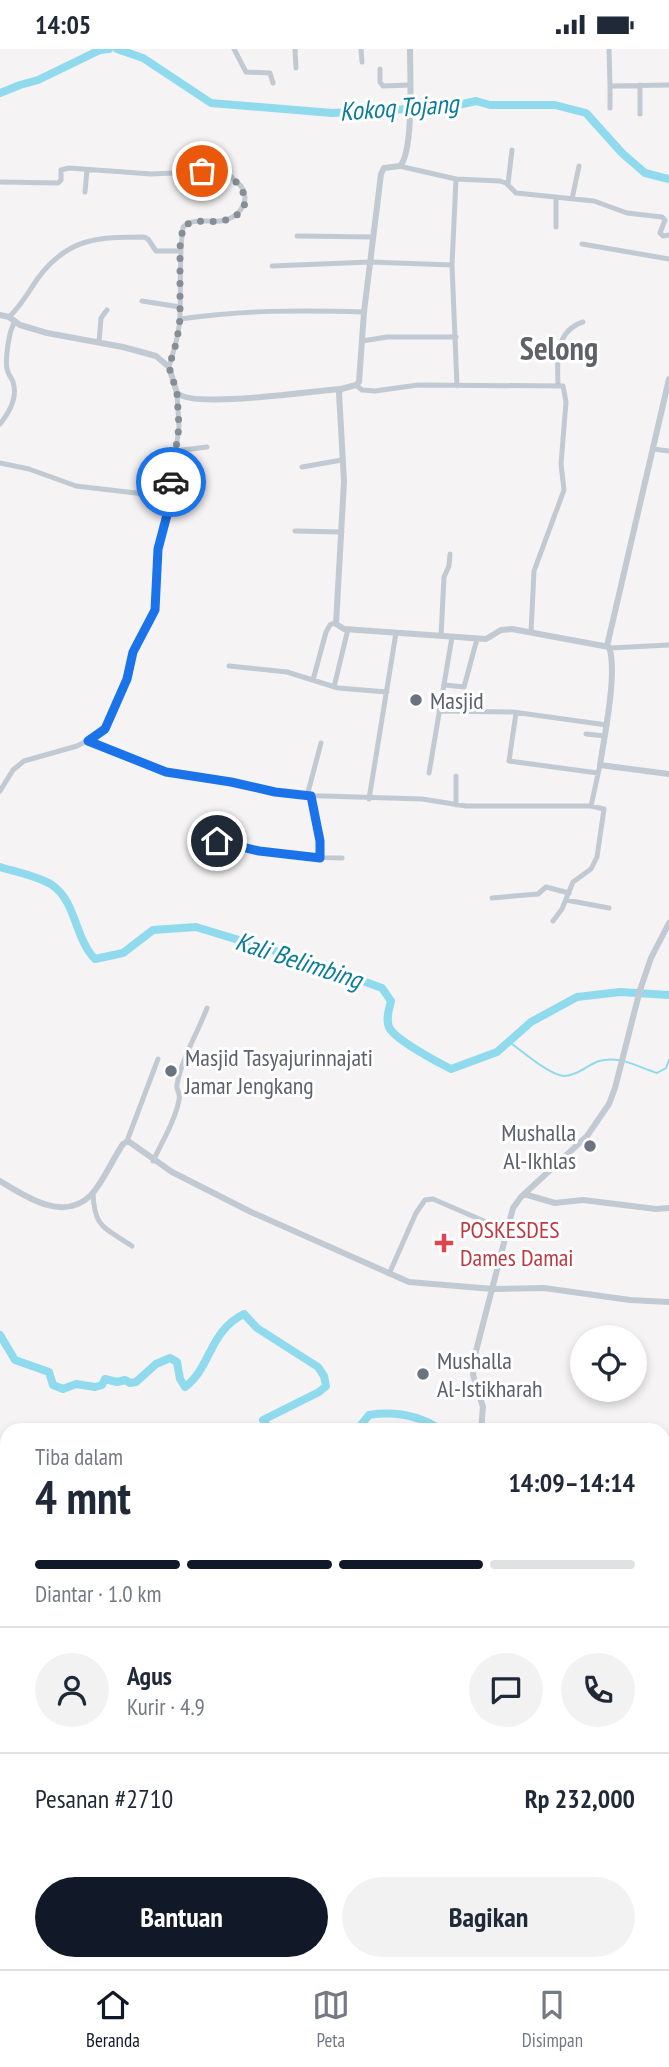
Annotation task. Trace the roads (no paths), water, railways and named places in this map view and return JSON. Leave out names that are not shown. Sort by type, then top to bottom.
[{"type":"street","points":[[234,49],[246,72],[270,73],[273,83]]},
{"type":"street","points":[[295,49],[296,68]]},
{"type":"street","points":[[361,49],[362,62]]},
{"type":"street","points":[[398,166],[405,158],[410,120],[410,49]]},
{"type":"street","points":[[610,49],[610,109]]},
{"type":"street","points":[[380,69],[380,82],[383,86],[410,88]]},
{"type":"street","points":[[640,85],[640,114]]},
{"type":"street","points":[[610,86],[669,85]]},
{"type":"street","points":[[508,184],[512,150]]},
{"type":"street","points":[[356,386],[359,382],[364,312],[382,169],[398,166],[456,179],[500,181],[508,184],[516,193],[598,202],[627,213],[662,217],[665,220],[660,233],[663,236],[669,235]]},
{"type":"street","points":[[572,199],[579,166]]},
{"type":"street","points":[[0,182],[58,183],[61,181],[60,172],[63,169],[151,174],[212,171],[227,173],[242,186],[246,200],[242,208],[226,220],[185,224],[180,251],[180,319],[169,367]]},
{"type":"street","points":[[85,192],[87,170]]},
{"type":"street","points":[[456,179],[452,265],[457,386]]},
{"type":"street","points":[[556,198],[556,227]]},
{"type":"street","points":[[297,236],[373,237]]},
{"type":"street","points":[[0,424],[13,400],[13,382],[7,370],[12,319],[52,260],[67,248],[99,239],[144,237],[158,252],[180,251]]},
{"type":"street","points":[[582,244],[669,259]]},
{"type":"street","points":[[272,266],[370,262],[452,265]]},
{"type":"street","points":[[142,301],[180,307]]},
{"type":"street","points":[[99,342],[101,318],[107,310]]},
{"type":"street","points":[[180,319],[218,313],[289,310],[364,312]]},
{"type":"street","points":[[0,314],[47,333],[156,356],[169,367],[177,393],[179,427],[170,497],[158,549],[155,610],[133,652],[127,679],[105,729],[88,741],[23,761],[0,791]]},
{"type":"street","points":[[558,384],[558,363],[563,337],[570,327],[583,322]]},
{"type":"street","points":[[362,341],[391,337],[456,337]]},
{"type":"street","points":[[591,806],[607,726],[609,647],[669,379]]},
{"type":"street","points":[[177,393],[187,399],[222,399],[356,386],[362,390],[375,391],[411,385],[563,386],[566,402],[561,464],[564,490],[534,571],[531,632]]},
{"type":"street","points":[[340,389],[342,532],[336,622],[340,628],[477,639],[489,638],[504,629],[609,647],[669,645]]},
{"type":"street","points":[[175,451],[207,447]]},
{"type":"street","points":[[653,449],[669,451]]},
{"type":"street","points":[[302,467],[342,460]]},
{"type":"street","points":[[0,463],[29,469],[76,486],[170,497]]},
{"type":"street","points":[[295,531],[342,532]]},
{"type":"street","points":[[441,636],[444,577],[450,554]]},
{"type":"street","points":[[313,680],[326,632],[330,625],[336,622]]},
{"type":"street","points":[[334,687],[348,629]]},
{"type":"street","points":[[369,799],[396,633]]},
{"type":"street","points":[[429,773],[452,637]]},
{"type":"street","points":[[445,685],[464,687],[477,639]]},
{"type":"street","points":[[229,666],[274,670],[334,687],[387,692]]},
{"type":"street","points":[[439,711],[516,713],[607,726]]},
{"type":"street","points":[[516,713],[509,761],[598,773]]},
{"type":"street","points":[[586,734],[605,736]]},
{"type":"street","points":[[88,741],[166,772],[309,796],[422,799],[456,804],[591,806],[604,809],[597,857],[590,869],[575,879],[553,921]]},
{"type":"street","points":[[320,858],[320,841],[309,796],[321,743]]},
{"type":"street","points":[[600,765],[669,774]]},
{"type":"street","points":[[456,776],[456,804]]},
{"type":"street","points":[[217,841],[259,851],[342,858]]},
{"type":"street","points":[[492,898],[538,894],[546,887],[569,893]]},
{"type":"street","points":[[566,900],[609,908]]},
{"type":"street","points":[[482,1423],[483,1407],[473,1375],[476,1351],[513,1208],[524,1194],[587,1136],[609,1104],[639,992],[651,958],[669,923]]},
{"type":"street","points":[[153,1161],[177,1109],[180,1096],[177,1085],[207,1008]]},
{"type":"street","points":[[0,1181],[29,1199],[48,1206],[78,1203],[93,1192],[109,1164],[127,1141],[158,1059]]},
{"type":"street","points":[[127,1141],[153,1161],[251,1212],[410,1282],[493,1289],[544,1288],[628,1300],[669,1302]]},
{"type":"street","points":[[93,1192],[93,1213],[99,1223],[132,1246]]},
{"type":"street","points":[[524,1194],[555,1203],[583,1200],[656,1209],[669,1208]]},
{"type":"street","points":[[389,1274],[416,1213],[425,1200],[433,1199],[507,1231]]},
{"type":"waterway","name":"Kokoq Tojang","points":[[0,93],[38,80],[100,50],[109,49]]},
{"type":"waterway","name":"Kokoq Tojang","points":[[117,49],[143,58],[211,103],[332,113],[449,107],[476,101],[490,105],[555,105],[586,113],[622,153],[645,173],[669,179]]},
{"type":"waterway","name":"Kali Belimbing","points":[[0,867],[40,879],[60,892],[71,910],[88,951],[95,959],[123,953],[153,930],[196,927],[308,961],[382,988],[391,1001],[388,1019],[394,1034],[451,1069],[497,1052],[531,1022],[577,997],[620,992],[669,995]]},
{"type":"waterway","points":[[508,1041],[543,1067],[564,1076],[599,1061],[614,1059],[657,1073],[666,1068],[669,1060]]},
{"type":"waterway","points":[[0,1335],[15,1360],[49,1372],[53,1385],[63,1389],[76,1384],[95,1387],[102,1385],[105,1379],[136,1382],[156,1364],[170,1358],[177,1362],[180,1379],[185,1387],[194,1379],[224,1330],[244,1314],[257,1328],[318,1367],[326,1386],[263,1420],[265,1423]]},
{"type":"waterway","points":[[363,1423],[369,1415],[388,1414],[406,1415],[428,1423]]},
{"type":"place","name":"Masjid","points":[[416,700]]},
{"type":"place","name":"Masjid Tasyajurinnajati Jamar Jengkang","points":[[171,1071]]},
{"type":"place","name":"Mushalla Al-Ikhlas","points":[[590,1146]]},
{"type":"place","name":"POSKESDES Dames Damai","points":[[444,1243]]},
{"type":"place","name":"Mushalla Al-Istikharah","points":[[423,1374]]},
{"type":"district","name":"Selong","points":[[559,348]]}]
